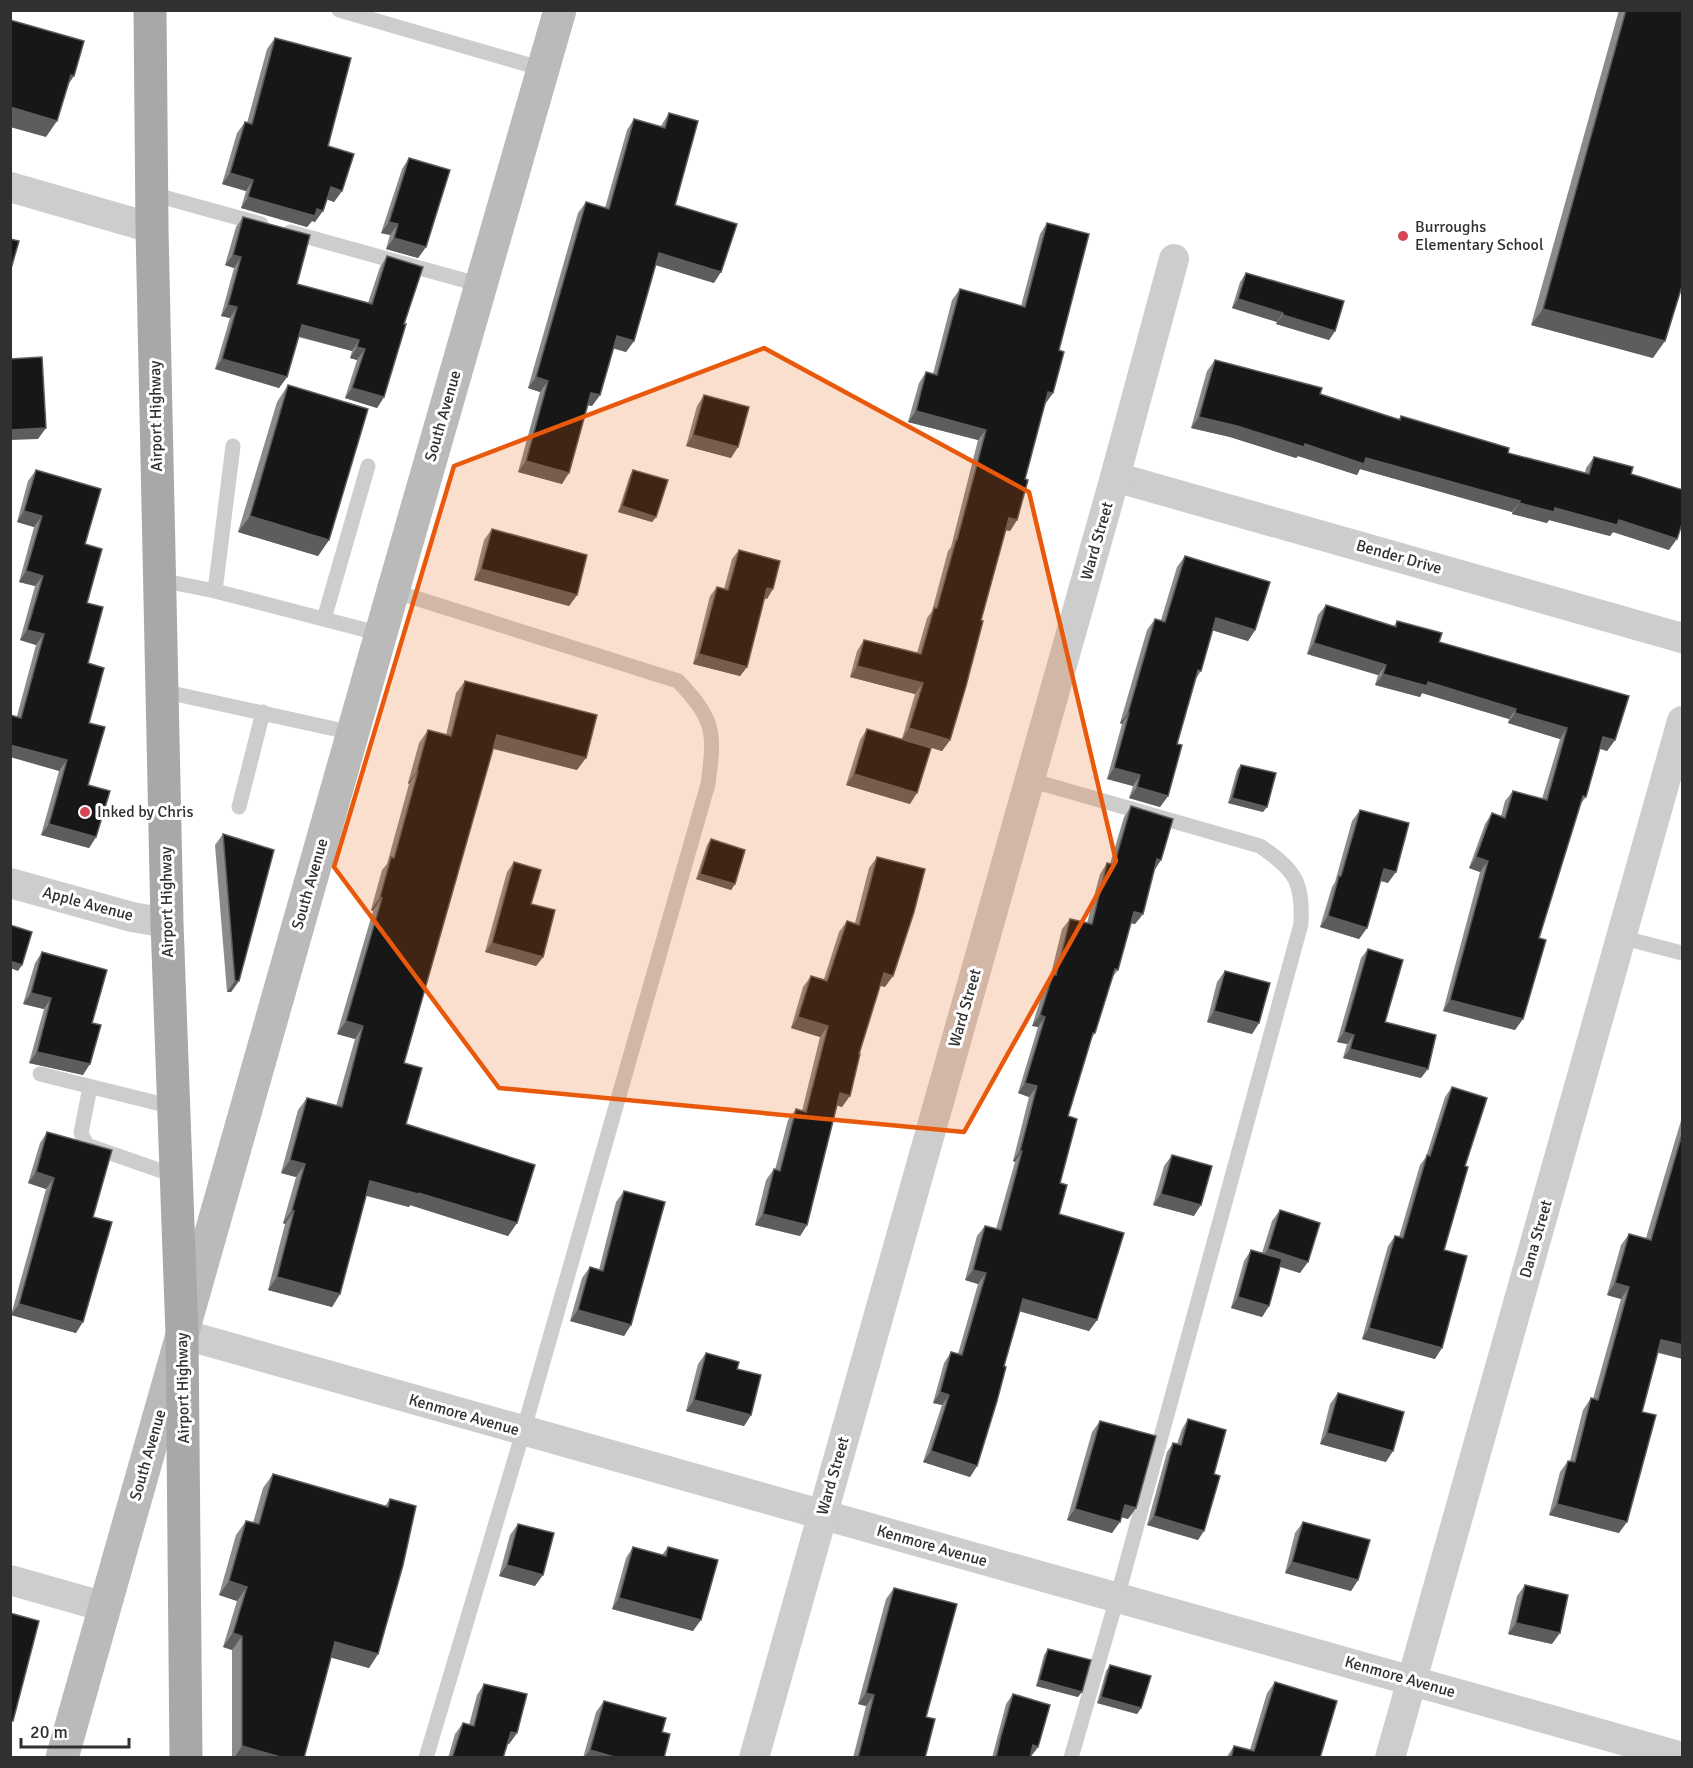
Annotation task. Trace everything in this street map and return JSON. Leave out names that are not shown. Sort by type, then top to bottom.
[{"type":"main road","name":"Airport Highway","points":[[150,10],[152,228],[167,923],[182,1334],[186,1758]]},
{"type":"street","name":"South Avenue","points":[[62,1758],[560,10]]},
{"type":"street","points":[[10,187],[152,228]]},
{"type":"street","name":"Ward Street","points":[[754,1758],[1115,477],[1174,259]]},
{"type":"street","name":"Bender Drive","points":[[1115,477],[1683,638]]},
{"type":"street","name":"Dana Street","points":[[1390,1758],[1620,937],[1683,721]]},
{"type":"street","name":"Apple Avenue","points":[[10,883],[132,917],[167,923]]},
{"type":"street","name":"Kenmore Avenue","points":[[182,1334],[523,1432],[1683,1757]]},
{"type":"street","points":[[10,1580],[105,1607]]},
{"type":"lane","points":[[339,10],[543,69]]},
{"type":"lane","points":[[152,194],[481,285]]},
{"type":"lane","points":[[215,591],[233,446]]},
{"type":"lane","points":[[324,620],[368,466]]},
{"type":"lane","points":[[160,580],[215,591],[381,634]]},
{"type":"lane","points":[[393,591],[678,681],[694,698],[709,721],[712,749],[708,784],[523,1432],[426,1758]]},
{"type":"lane","points":[[162,691],[353,733]]},
{"type":"lane","points":[[240,807],[263,712]]},
{"type":"lane","points":[[1030,780],[1260,846],[1281,860],[1294,874],[1302,898],[1301,924],[1117,1598],[1071,1758]]},
{"type":"lane","points":[[1620,937],[1683,953]]},
{"type":"lane","points":[[40,1074],[173,1107]]},
{"type":"lane","points":[[90,1087],[81,1133],[87,1145],[176,1176]]},
{"type":"highlighted area","points":[[764,348],[1029,492],[1116,861],[964,1132],[499,1088],[334,867],[454,466]]},
{"type":"building","points":[[1626,10],[1683,10],[1683,283],[1665,341],[1543,309]]},
{"type":"building","points":[[10,20],[84,41],[57,121],[10,107]]},
{"type":"building","points":[[275,38],[351,58],[328,146],[354,154],[342,191],[331,187],[323,211],[317,209],[315,216],[248,197],[253,180],[230,173],[245,122],[252,124]]},
{"type":"building","points":[[669,113],[698,121],[675,205],[737,224],[721,272],[659,253],[634,341],[617,336],[600,395],[591,393],[569,473],[526,461],[548,381],[536,377],[586,202],[609,209],[634,119],[665,128]]},
{"type":"building","points":[[409,158],[450,170],[426,247],[394,238],[398,224],[389,222]]},
{"type":"building","points":[[243,217],[310,235],[297,284],[372,304],[387,256],[423,267],[404,324],[406,324],[384,397],[352,388],[365,349],[357,347],[359,340],[302,325],[287,377],[222,359],[237,307],[228,305],[241,257],[233,255]]},
{"type":"building","points":[[1047,223],[1089,234],[1059,350],[1064,352],[1053,393],[1048,392],[1025,479],[1028,480],[1017,520],[1009,518],[950,740],[909,728],[923,683],[857,666],[864,640],[921,654],[957,540],[986,430],[916,411],[926,372],[937,375],[960,289],[1025,307]]},
{"type":"building","points":[[10,239],[19,241],[10,272]]},
{"type":"building","points":[[1246,273],[1344,301],[1335,331],[1238,299]]},
{"type":"building","points":[[42,357],[46,428],[10,430],[10,359]]},
{"type":"building","points":[[1215,360],[1322,388],[1320,394],[1400,420],[1401,416],[1509,448],[1508,453],[1589,474],[1594,457],[1633,467],[1631,474],[1683,490],[1683,521],[1677,539],[1619,520],[1617,525],[1555,508],[1554,512],[1519,503],[1520,501],[1366,458],[1364,464],[1305,444],[1304,447],[1199,417]]},
{"type":"building","points":[[288,385],[368,409],[329,540],[250,516]]},
{"type":"building","points":[[704,395],[749,407],[738,447],[693,435]]},
{"type":"building","points":[[36,470],[101,489],[85,544],[102,549],[87,603],[103,607],[88,663],[104,668],[89,723],[105,727],[88,785],[110,791],[96,837],[49,824],[67,760],[10,745],[10,715],[21,718],[44,634],[27,630],[43,576],[26,571],[42,516],[24,511]]},
{"type":"building","points":[[633,470],[668,480],[656,517],[622,506]]},
{"type":"building","points":[[492,529],[587,555],[577,595],[481,569]]},
{"type":"building","points":[[739,550],[780,561],[773,589],[767,588],[747,667],[699,654],[717,587],[728,590]]},
{"type":"building","points":[[1185,556],[1270,582],[1255,630],[1216,618],[1201,671],[1198,670],[1177,744],[1182,745],[1168,796],[1137,787],[1140,775],[1114,768],[1155,619],[1165,622]]},
{"type":"building","points":[[1326,605],[1396,627],[1397,621],[1442,633],[1439,642],[1629,696],[1615,740],[1603,737],[1586,797],[1583,796],[1539,938],[1546,940],[1523,1019],[1450,1000],[1488,861],[1476,857],[1492,813],[1505,818],[1513,791],[1547,800],[1567,728],[1515,713],[1516,709],[1428,682],[1427,686],[1383,674],[1386,665],[1314,643]]},
{"type":"building","points":[[465,681],[597,715],[586,758],[497,735],[404,1063],[422,1068],[406,1124],[535,1165],[517,1223],[419,1193],[370,1181],[340,1294],[277,1277],[305,1164],[290,1160],[307,1098],[342,1107],[363,1026],[346,1021],[382,898],[380,897],[391,857],[394,858],[428,730],[451,736]]},
{"type":"building","points":[[867,729],[931,748],[917,793],[854,774]]},
{"type":"building","points":[[1241,765],[1276,773],[1267,807],[1232,798]]},
{"type":"building","points":[[1131,806],[1173,819],[1161,860],[1157,859],[1143,914],[1134,912],[1118,970],[1115,969],[1095,1033],[1093,1033],[1068,1116],[1077,1119],[1060,1183],[1067,1185],[1059,1214],[1124,1233],[1097,1320],[1023,1299],[1004,1366],[1006,1367],[997,1401],[977,1466],[931,1451],[949,1395],[940,1392],[951,1352],[962,1355],[986,1273],[973,1270],[985,1226],[1001,1230],[1037,1086],[1025,1083],[1045,1017],[1040,1015],[1053,974],[1056,975],[1070,919],[1092,924],[1107,863],[1114,865]]},
{"type":"building","points":[[1360,810],[1409,823],[1396,872],[1384,869],[1367,928],[1328,916]]},
{"type":"building","points":[[223,834],[274,850],[239,981],[235,981]]},
{"type":"building","points":[[711,839],[745,850],[735,884],[700,874]]},
{"type":"building","points":[[877,857],[925,869],[914,912],[893,976],[884,973],[859,1054],[850,1096],[840,1093],[807,1225],[763,1214],[774,1169],[780,1171],[796,1109],[806,1112],[828,1026],[798,1017],[811,976],[827,981],[847,921],[859,925]]},
{"type":"building","points":[[514,862],[541,870],[531,904],[555,910],[543,957],[492,943]]},
{"type":"building","points":[[10,925],[32,932],[22,965],[10,961]]},
{"type":"building","points":[[1368,949],[1403,960],[1385,1022],[1436,1035],[1428,1069],[1350,1049],[1354,1035],[1344,1032]]},
{"type":"building","points":[[42,952],[107,970],[92,1023],[101,1025],[90,1064],[37,1052],[51,998],[31,993]]},
{"type":"building","points":[[1225,971],[1270,983],[1259,1023],[1214,1011]]},
{"type":"building","points":[[1452,1087],[1487,1098],[1465,1166],[1468,1167],[1444,1250],[1467,1256],[1442,1348],[1369,1328],[1395,1236],[1403,1238],[1427,1155],[1430,1156]]},
{"type":"building","points":[[1683,1131],[1683,1345],[1661,1340],[1642,1412],[1656,1415],[1627,1522],[1557,1504],[1568,1461],[1575,1462],[1591,1398],[1598,1400],[1629,1287],[1615,1283],[1629,1234],[1651,1240]]},
{"type":"building","points":[[47,1132],[112,1150],[93,1217],[112,1222],[83,1322],[19,1304],[54,1178],[36,1172]]},
{"type":"building","points":[[1172,1155],[1212,1166],[1201,1205],[1161,1194]]},
{"type":"building","points":[[624,1191],[665,1202],[631,1325],[578,1310],[590,1267],[603,1271]]},
{"type":"building","points":[[1280,1210],[1320,1223],[1308,1262],[1268,1249]]},
{"type":"building","points":[[1251,1250],[1282,1259],[1269,1306],[1238,1297]]},
{"type":"building","points":[[706,1353],[739,1362],[737,1369],[761,1375],[751,1415],[694,1400]]},
{"type":"building","points":[[1338,1393],[1404,1412],[1393,1451],[1327,1433]]},
{"type":"building","points":[[1188,1419],[1226,1430],[1214,1474],[1220,1476],[1204,1531],[1154,1516],[1173,1443],[1181,1445]]},
{"type":"building","points":[[1100,1421],[1156,1436],[1136,1508],[1125,1505],[1120,1522],[1075,1509]]},
{"type":"building","points":[[273,1474],[388,1507],[390,1499],[416,1506],[403,1565],[378,1654],[335,1642],[304,1758],[284,1758],[242,1746],[242,1636],[233,1633],[247,1587],[229,1581],[246,1521],[259,1524]]},
{"type":"building","points":[[1303,1522],[1370,1540],[1358,1580],[1292,1562]]},
{"type":"building","points":[[518,1524],[554,1533],[543,1575],[507,1565]]},
{"type":"building","points":[[633,1547],[666,1556],[668,1547],[718,1560],[701,1620],[619,1598]]},
{"type":"building","points":[[1525,1585],[1568,1595],[1560,1633],[1516,1623]]},
{"type":"building","points":[[894,1588],[957,1604],[926,1717],[935,1719],[925,1758],[858,1758],[874,1695],[866,1693]]},
{"type":"building","points":[[10,1613],[39,1621],[13,1721],[10,1720]]},
{"type":"building","points":[[1048,1649],[1091,1660],[1082,1692],[1039,1680]]},
{"type":"building","points":[[1110,1665],[1151,1676],[1141,1708],[1101,1697]]},
{"type":"building","points":[[1275,1682],[1337,1701],[1320,1758],[1231,1758],[1234,1746],[1254,1751]]},
{"type":"building","points":[[484,1684],[527,1694],[517,1733],[511,1732],[503,1758],[452,1758],[463,1723],[474,1726]]},
{"type":"building","points":[[1013,1694],[1050,1705],[1038,1747],[1033,1745],[1030,1758],[996,1758],[1001,1736]]},
{"type":"building","points":[[604,1701],[666,1718],[662,1732],[670,1734],[664,1758],[618,1758],[590,1750]]},
{"type":"place","name":"Burroughs Elementary School","points":[[1403,236]]},
{"type":"place","name":"Inked by Chris","points":[[85,812]]}]
